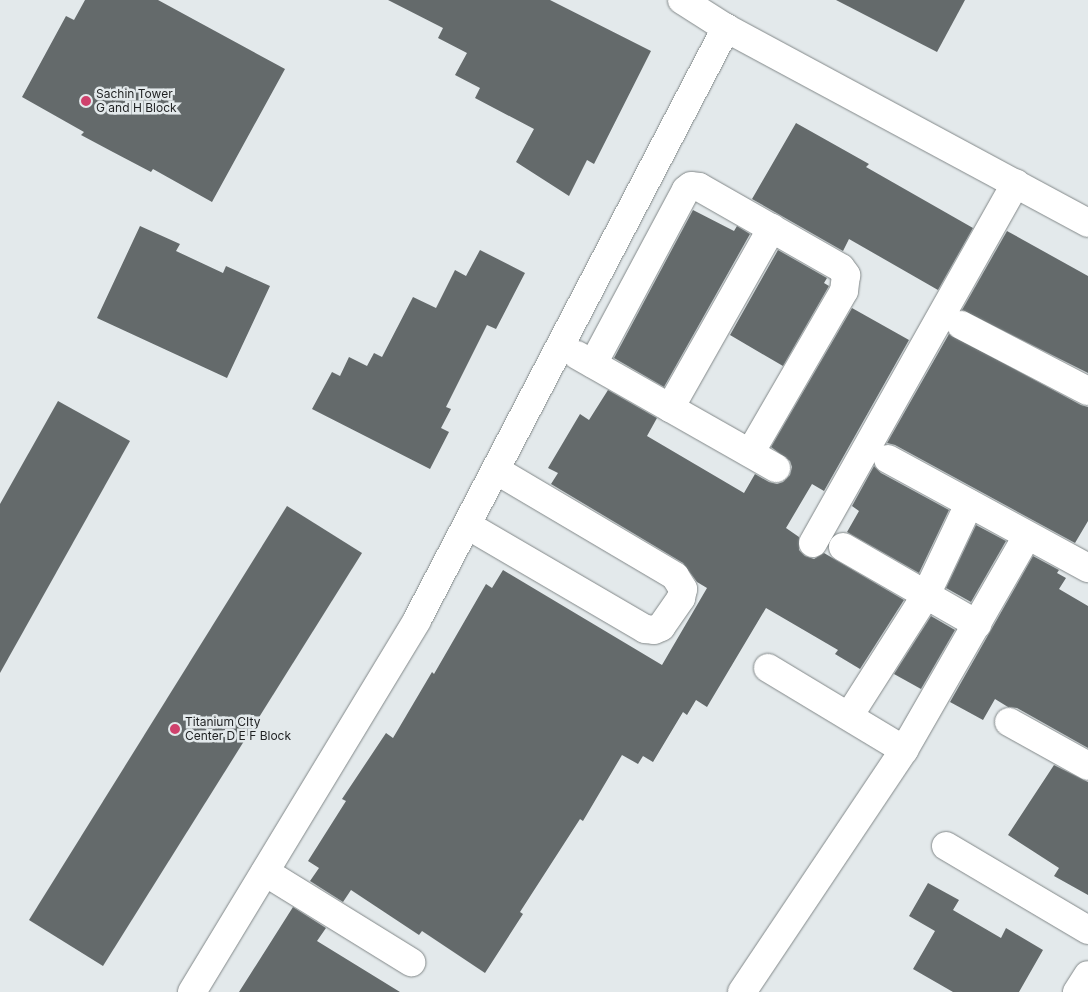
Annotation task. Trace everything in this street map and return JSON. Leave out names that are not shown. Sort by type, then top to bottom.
[{"type":"street","points":[[682,0],[726,28],[1088,223]]},
{"type":"street","points":[[192,992],[417,620],[726,28]]},
{"type":"street","points":[[813,543],[1016,183]]},
{"type":"street","points":[[593,364],[686,190],[690,186],[699,187],[772,228],[841,268],[846,275],[846,282],[750,453]]},
{"type":"street","points":[[670,408],[772,228]]},
{"type":"street","points":[[962,325],[1088,390]]},
{"type":"street","points":[[560,346],[776,468]]},
{"type":"street","points":[[888,459],[1088,568]]},
{"type":"street","points":[[466,525],[645,629],[654,630],[661,627],[681,598],[683,589],[675,576],[496,470]]},
{"type":"street","points":[[849,716],[926,594],[969,504]]},
{"type":"street","points":[[742,992],[904,750],[1027,536]]},
{"type":"street","points":[[843,547],[977,624]]},
{"type":"street","points":[[768,668],[904,750]]},
{"type":"street","points":[[1009,722],[1088,766]]},
{"type":"street","points":[[946,846],[1088,930]]},
{"type":"street","points":[[265,872],[411,962]]},
{"type":"street","points":[[1078,992],[1088,975]]},
{"type":"building","name":"Sachin Tower G and H Block","points":[[85,0],[158,0],[285,69],[212,202],[153,169],[151,172],[81,135],[84,132],[22,97],[66,16],[74,20]]},
{"type":"building","points":[[388,0],[550,0],[651,51],[594,164],[587,160],[569,196],[516,162],[534,129],[475,98],[480,88],[455,75],[467,53],[438,38],[443,28]]},
{"type":"building","points":[[836,0],[965,0],[937,52]]},
{"type":"building","points":[[796,123],[869,164],[866,167],[973,228],[938,290],[849,239],[843,251],[752,199]]},
{"type":"building","points":[[693,210],[734,231],[737,226],[750,234],[664,387],[614,358]]},
{"type":"building","points":[[140,226],[180,244],[176,251],[223,273],[226,266],[270,286],[227,378],[97,318]]},
{"type":"building","points":[[1007,231],[1088,276],[1088,373],[962,310]]},
{"type":"building","points":[[480,250],[525,273],[496,329],[487,325],[446,407],[451,409],[441,428],[449,432],[430,469],[312,409],[332,372],[340,376],[349,357],[367,366],[374,353],[382,357],[413,297],[436,308],[455,270],[466,276]]},
{"type":"building","points":[[778,250],[827,278],[824,283],[829,286],[783,366],[730,335]]},
{"type":"building","points":[[852,308],[909,340],[824,491],[812,484],[786,528],[799,537],[799,550],[805,556],[814,559],[824,553],[904,600],[860,669],[835,654],[838,650],[766,608],[707,707],[696,700],[687,715],[683,712],[653,762],[643,756],[638,764],[622,755],[583,821],[580,819],[520,912],[523,914],[485,973],[422,931],[419,935],[351,890],[343,902],[310,881],[319,868],[308,861],[346,801],[342,799],[386,733],[393,738],[432,672],[434,674],[486,584],[492,588],[503,570],[662,665],[707,588],[697,582],[683,563],[551,484],[558,473],[548,468],[580,414],[589,420],[608,390],[657,418],[647,436],[744,493],[755,474],[769,482],[777,484],[783,482],[790,475],[792,467],[790,461],[771,447]]},
{"type":"building","points":[[949,334],[1088,407],[1088,521],[1075,543],[895,445],[887,443]]},
{"type":"building","points":[[58,401],[130,441],[0,673],[0,504]]},
{"type":"building","points":[[874,466],[881,473],[949,510],[919,573],[847,532],[859,511],[852,506]]},
{"type":"building","name":"Titanium CIty Center D E F Block","points":[[287,506],[362,553],[103,966],[29,920]]},
{"type":"building","points":[[976,525],[1006,541],[971,602],[946,588]]},
{"type":"building","points":[[1033,556],[1059,570],[1057,573],[1066,578],[1059,589],[1088,606],[1088,748],[1017,708],[1008,707],[995,699],[983,720],[950,702]]},
{"type":"building","points":[[931,616],[955,630],[921,689],[894,674]]},
{"type":"building","points":[[1054,765],[1088,782],[1088,895],[1054,876],[1059,868],[1008,835]]},
{"type":"building","points":[[928,883],[959,900],[953,910],[1001,938],[1006,928],[1043,950],[1019,992],[953,992],[913,969],[935,931],[909,916]]},
{"type":"building","points":[[293,907],[326,928],[317,941],[400,992],[239,992]]},
{"type":"place","name":"Sachin Tower G and H Block","points":[[86,101]]},
{"type":"place","name":"Titanium CIty Center D E F Block","points":[[175,729]]}]
